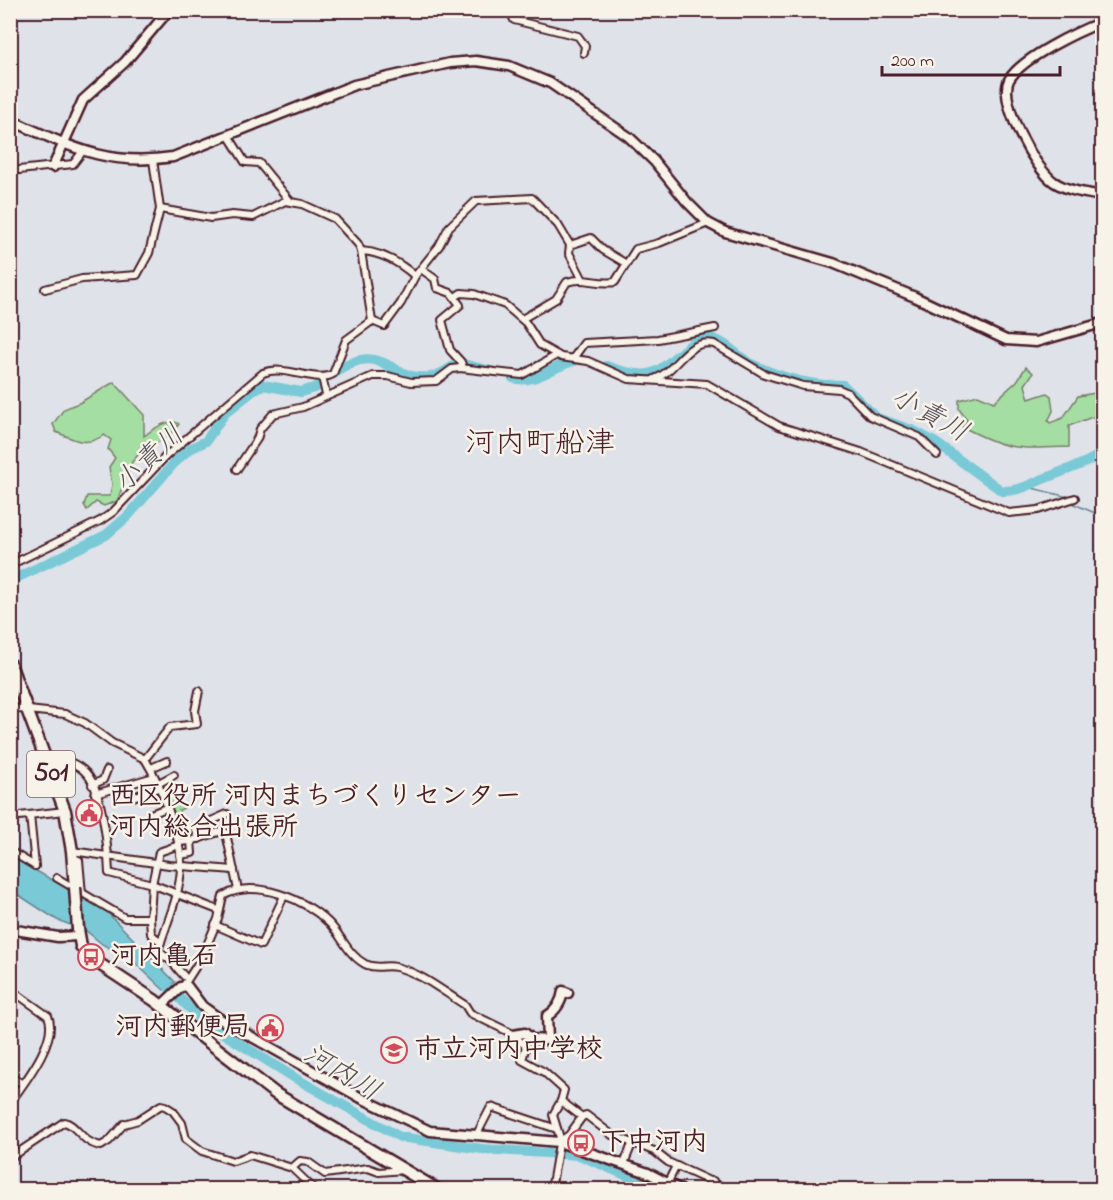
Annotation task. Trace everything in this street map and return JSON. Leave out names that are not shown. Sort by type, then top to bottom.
[{"type":"highway","name":"501","points":[[10,664],[64,811],[79,891],[78,932],[81,946],[92,959],[164,1003],[276,1094],[438,1190]]},
{"type":"street","points":[[53,167],[83,100],[125,62],[169,10]]},
{"type":"street","points":[[440,10],[512,11],[514,20],[578,36],[585,46],[584,53]]},
{"type":"street","points":[[1102,22],[1078,33],[1020,68],[1008,82],[1007,99],[1033,157],[1044,173],[1065,187],[1102,196]]},
{"type":"street","points":[[10,120],[83,151],[124,161],[153,160],[173,157],[354,85],[450,63],[476,61],[509,66],[529,72],[550,83],[628,137],[644,150],[687,202],[708,223],[746,240],[824,260],[870,277],[1006,340],[1036,342],[1102,322]]},
{"type":"street","points":[[228,135],[245,162],[259,163],[290,201],[335,219],[358,244],[372,321]]},
{"type":"street","points":[[10,171],[74,164],[83,151]]},
{"type":"street","points":[[45,289],[82,279],[137,275],[149,253],[160,209],[153,160]]},
{"type":"street","points":[[372,321],[384,326],[401,303],[415,276],[440,246],[448,227],[476,201],[532,198],[558,225],[570,245],[569,253],[577,273],[582,278]]},
{"type":"street","points":[[160,209],[211,218],[232,215],[253,217],[290,201]]},
{"type":"street","points":[[522,319],[556,299],[567,282],[582,278],[606,283],[615,282],[625,262],[636,249],[659,243],[708,223]]},
{"type":"street","points":[[570,245],[591,238],[603,250],[625,262]]},
{"type":"street","points":[[361,251],[402,264],[415,276]]},
{"type":"street","points":[[421,269],[435,279],[437,288],[455,297],[460,305],[442,320],[450,350],[462,365]]},
{"type":"street","points":[[455,297],[461,293],[474,294],[505,305],[522,319],[540,345],[557,355],[574,357],[599,365],[620,376],[707,384],[779,426],[861,452],[1009,513],[1038,510],[1075,498]]},
{"type":"street","points":[[10,565],[106,516],[166,456],[263,374],[280,369],[322,377],[333,374],[346,340],[372,321]]},
{"type":"street","points":[[574,357],[584,343],[658,339],[715,328]]},
{"type":"street","points":[[689,332],[696,342]]},
{"type":"street","points":[[650,380],[668,371],[696,342],[705,342],[721,347],[734,359],[764,374],[803,386],[839,389],[848,393],[870,416],[919,437],[937,455]]},
{"type":"street","points":[[237,469],[240,461],[251,450],[260,429],[273,414],[303,407],[373,376],[388,376],[411,382],[436,381],[452,369],[462,365],[510,376],[522,375],[557,355]]},
{"type":"street","points":[[322,377],[326,395]]},
{"type":"street","points":[[146,759],[170,727],[197,724],[195,711],[199,692]]},
{"type":"street","points":[[10,708],[53,712],[75,718],[112,743],[146,759],[166,808],[178,844],[182,866],[177,894],[159,953],[171,961],[183,983],[188,986],[208,1012],[363,1098],[430,1131],[559,1144],[624,1164],[668,1182],[681,1190]]},
{"type":"street","points":[[45,757],[61,758],[86,773],[104,819],[109,873],[152,884],[218,910]]},
{"type":"street","points":[[151,768],[167,761]]},
{"type":"street","points":[[92,785],[103,780],[107,770]]},
{"type":"street","points":[[133,797],[174,775]]},
{"type":"street","points":[[95,794],[156,783]]},
{"type":"street","points":[[151,814],[166,808]]},
{"type":"street","points":[[10,817],[64,811]]},
{"type":"street","points":[[199,839],[195,828],[227,814]]},
{"type":"street","points":[[10,851],[34,866],[30,815]]},
{"type":"street","points":[[161,942],[151,934],[150,918],[152,884],[159,852],[222,831],[226,833],[238,890]]},
{"type":"street","points":[[180,855],[192,852],[191,842]]},
{"type":"street","points":[[73,854],[234,870]]},
{"type":"street","points":[[57,878],[125,918],[150,918]]},
{"type":"street","points":[[164,1003],[198,966],[215,925],[223,896],[238,890],[256,889],[284,896],[320,915],[335,929],[353,956],[363,963],[374,968],[394,966],[411,973],[465,1005],[470,1013],[513,1035],[526,1046],[522,1060],[544,1072],[564,1090],[553,1115],[559,1144],[551,1190]]},
{"type":"street","points":[[215,925],[261,945],[284,896]]},
{"type":"street","points":[[10,929],[58,937],[78,932]]},
{"type":"street","points":[[10,989],[48,1016],[52,1023],[46,1047],[10,1103]]},
{"type":"street","points":[[513,1035],[525,1033],[531,1039],[548,1040],[547,1016],[555,1011],[563,991],[568,993]]},
{"type":"street","points":[[10,1076],[23,1084]]},
{"type":"street","points":[[561,1101],[582,1117]]},
{"type":"street","points":[[10,1158],[64,1122],[73,1126],[79,1136],[101,1146],[110,1141],[124,1124],[138,1120],[161,1105],[173,1111],[182,1123],[186,1139],[202,1151],[233,1161],[250,1155],[292,1168],[315,1190]]},
{"type":"street","points":[[476,1136],[491,1107],[557,1129]]},
{"type":"street","points":[[559,1144],[586,1115],[612,1135],[654,1151],[676,1166],[729,1190]]},
{"type":"street","points":[[624,1164],[632,1144]]},
{"type":"street","points":[[292,1168],[300,1161],[309,1162],[321,1171],[330,1174],[368,1168],[379,1172],[405,1169]]},
{"type":"street","points":[[668,1182],[676,1166]]},
{"type":"street","points":[[707,1190],[712,1181]]},
{"type":"green space","points":[[1026,367],[1033,373],[1025,385],[1029,399],[1047,393],[1051,396],[1053,411],[1048,421],[1050,423],[1063,418],[1078,396],[1102,392],[1102,419],[1092,417],[1069,426],[1069,447],[1014,447],[991,440],[961,426],[967,420],[959,409],[959,400],[978,395],[994,402],[1017,381]]},
{"type":"green space","points":[[114,382],[144,415],[144,436],[166,423],[179,424],[170,435],[138,455],[132,462],[117,501],[104,506],[96,502],[87,510],[84,505],[87,496],[110,496],[112,484],[109,467],[115,458],[108,449],[111,440],[104,435],[91,441],[80,441],[56,432],[53,424],[64,409],[81,402]]},
{"type":"green space","points":[[176,792],[184,808],[179,810],[181,819],[174,821],[163,796]]},
{"type":"water","points":[[10,856],[105,910],[175,982],[164,990],[134,962],[102,944],[85,930],[57,920],[11,890]]},
{"type":"waterway","points":[[359,10],[366,17],[384,10]]},
{"type":"waterway","name":"小責川","points":[[606,366],[624,372],[648,374],[665,366],[698,339],[715,340],[749,362],[777,374],[818,385],[843,385],[877,418],[912,430],[936,443],[1002,491],[1027,486],[1102,453]]},
{"type":"waterway","name":"小責川","points":[[335,373],[351,363],[365,359],[376,360],[407,375],[419,377],[437,375],[459,363],[491,371]]},
{"type":"waterway","name":"小責川","points":[[513,378],[537,377],[574,361]]},
{"type":"waterway","name":"小責川","points":[[10,581],[106,535],[128,516],[176,461],[188,450],[206,441],[225,413],[254,390],[263,385],[301,392],[317,387]]},
{"type":"waterway","points":[[1028,487],[1068,497]]},
{"type":"waterway","points":[[1074,504],[1102,516]]},
{"type":"waterway","name":"河内川","points":[[160,978],[200,1019],[295,1078],[400,1137],[482,1149],[579,1155],[660,1190]]},
{"type":"place","name":"西区役所 河内まちづくりセンター 河内総合出張所","points":[[89,813]]},
{"type":"place","name":"河内亀石","points":[[91,957]]},
{"type":"place","name":"河内郵便局","points":[[270,1028]]},
{"type":"place","name":"市立河内中学校","points":[[394,1050]]},
{"type":"place","name":"下中河内","points":[[581,1143]]},
{"type":"district","name":"河内町船津","points":[[540,445]]}]
